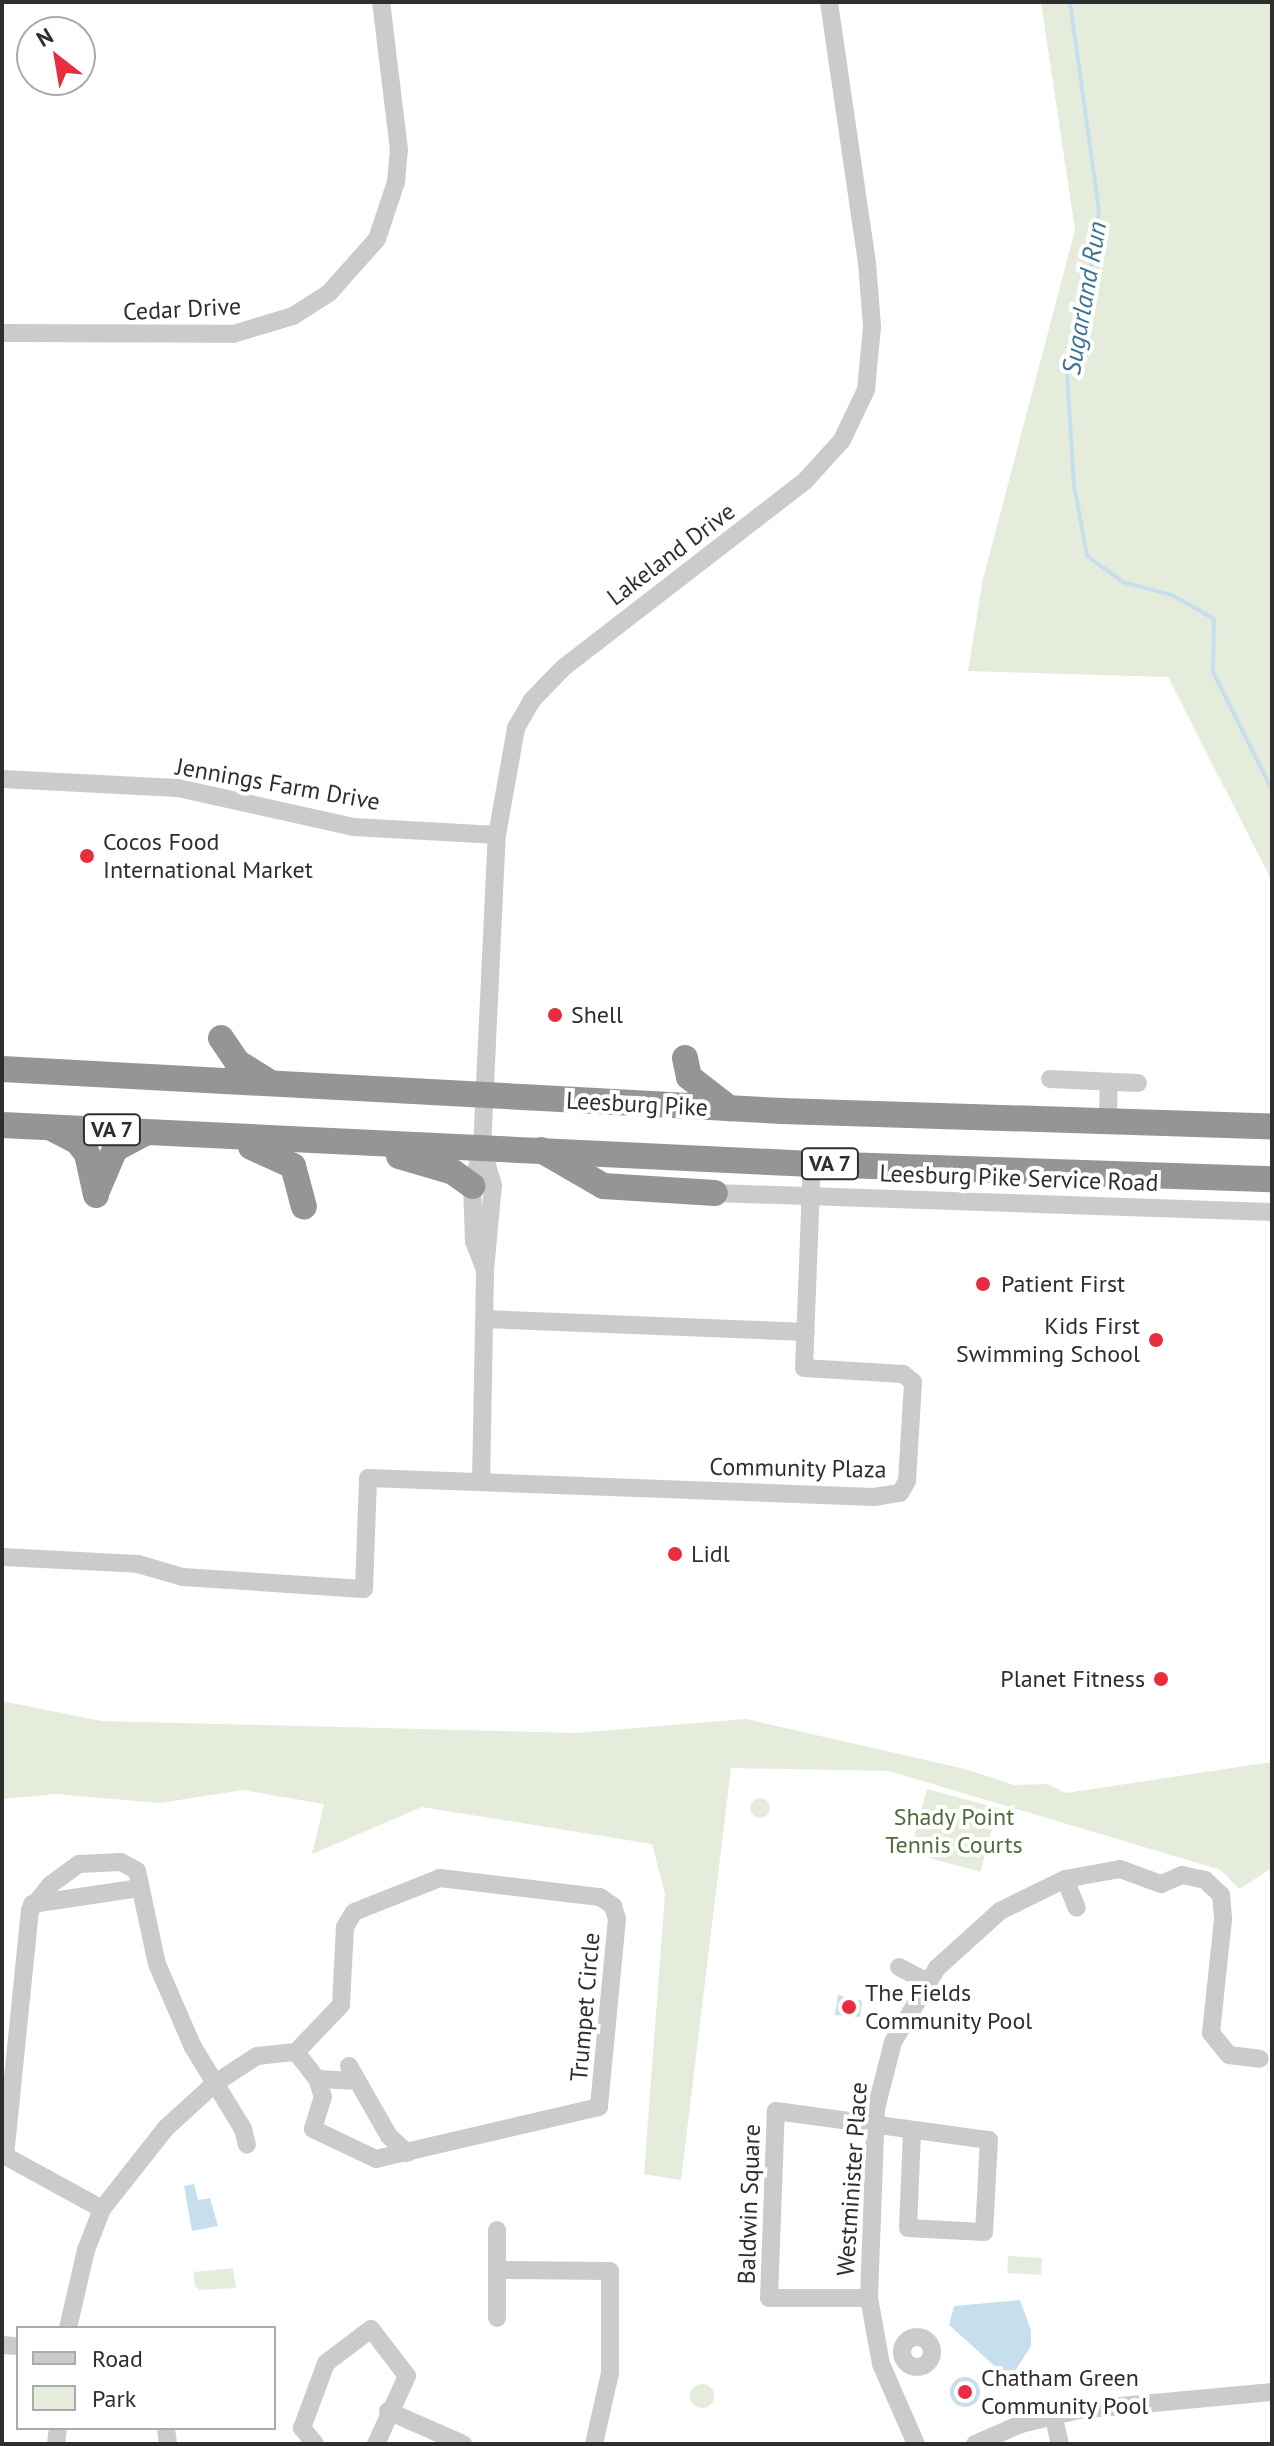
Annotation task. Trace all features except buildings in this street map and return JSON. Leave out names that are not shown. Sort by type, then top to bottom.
[{"type":"highway","points":[[210,1079],[221,1038],[237,1062],[271,1082]]},
{"type":"highway","points":[[685,1058],[689,1077],[729,1108]]},
{"type":"highway","name":"Leesburg Pike","points":[[2,1069],[271,1082],[483,1097],[1272,1126]]},
{"type":"highway","name":"VA 7","points":[[2,1125],[812,1164],[1272,1179]]},
{"type":"highway","points":[[47,1127],[82,1147],[96,1195],[109,1156],[146,1132]]},
{"type":"highway","points":[[221,1137],[289,1162],[298,1177],[304,1207]]},
{"type":"highway","points":[[345,1143],[428,1162],[472,1186]]},
{"type":"highway","points":[[541,1150],[603,1186],[715,1193]]},
{"type":"highway","points":[[954,1167],[1051,1158],[1272,1161]]},
{"type":"highway","points":[[1217,1177],[1272,1187]]},
{"type":"street","name":"Cedar Drive","points":[[2,333],[224,335],[272,324],[329,293],[377,239],[396,182],[399,150],[381,2]]},
{"type":"street","name":"Lakeland Drive","points":[[482,1148],[497,835],[512,738],[532,700],[577,657],[805,481],[842,440],[860,408],[869,374],[872,326],[829,2]]},
{"type":"street","name":"Jennings Farm Drive","points":[[2,779],[178,788],[354,827],[497,835]]},
{"type":"street","points":[[1050,1079],[1138,1083]]},
{"type":"street","points":[[1108,1121],[1109,1082]]},
{"type":"street","points":[[482,1148],[472,1186],[474,1242],[485,1270]]},
{"type":"street","points":[[481,1482],[485,1270],[493,1185],[482,1148]]},
{"type":"street","name":"Community Plaza","points":[[2,1557],[138,1564],[203,1580],[364,1589],[368,1478],[874,1497],[900,1493],[907,1481],[913,1382],[903,1374],[804,1368],[812,1164]]},
{"type":"street","points":[[1179,1175],[1179,1208]]},
{"type":"street","name":"Leesburg Pike Service Road","points":[[715,1193],[1272,1212]]},
{"type":"street","points":[[485,1319],[806,1332]]},
{"type":"street","points":[[102,2209],[5,2156],[32,1904],[70,1868],[88,1861],[131,1865],[141,1888],[157,1964],[214,2084],[243,2129],[247,2145]]},
{"type":"street","name":"Westminister Place","points":[[916,2444],[881,2364],[869,2298],[875,2126],[885,2065],[927,1982],[956,1947],[1000,1911],[1065,1879],[1120,1869],[1161,1884],[1182,1875],[1205,1880],[1221,1895],[1211,2033],[1229,2055],[1260,2059]]},
{"type":"street","name":"Trumpet Circle","points":[[296,2052],[341,2005],[345,1927],[358,1910],[440,1878],[610,1901],[617,1919],[599,2107],[407,2153],[368,2157],[313,2129],[323,2097],[317,2079]]},
{"type":"street","points":[[1065,1879],[1077,1908]]},
{"type":"street","points":[[32,1904],[141,1888]]},
{"type":"street","points":[[899,1967],[927,1982]]},
{"type":"street","points":[[68,2326],[82,2263],[102,2209],[166,2128],[214,2084],[257,2056],[296,2052],[317,2079],[353,2074],[389,2136],[407,2153]]},
{"type":"street","name":"Baldwin Square","points":[[869,2298],[769,2298],[776,2111],[875,2126]]},
{"type":"street","points":[[875,2126],[989,2140],[984,2232],[908,2228],[912,2132]]},
{"type":"street","points":[[497,2230],[497,2318]]},
{"type":"street","points":[[497,2270],[610,2271],[610,2373],[594,2444]]},
{"type":"street","points":[[315,2444],[302,2428],[326,2363],[371,2329],[407,2376],[388,2411],[376,2444]]},
{"type":"street","points":[[881,2364],[903,2355]]},
{"type":"street","points":[[975,2444],[1053,2414],[1140,2401],[1272,2392]]},
{"type":"street","points":[[388,2411],[434,2440],[463,2444]]},
{"type":"street","points":[[1053,2414],[1060,2444]]},
{"type":"green space","points":[[1041,2],[1272,2],[1272,881],[1168,677],[968,671],[983,579],[1075,230]]},
{"type":"green space","points":[[2,1701],[101,1721],[576,1733],[746,1719],[965,1769],[1014,1785],[1047,1784],[1066,1793],[1272,1762],[1272,1868],[1239,1889],[1221,1870],[889,1771],[731,1768],[681,2180],[644,2174],[665,1894],[652,1844],[422,1807],[312,1854],[324,1804],[243,1790],[160,1803],[56,1794],[2,1799]]},
{"type":"green space","name":"Shady Point Tennis Courts","points":[[927,1789],[998,1808],[980,1872],[910,1853]]},
{"type":"green space","points":[[760,1798],[767,1801],[770,1808],[767,1815],[760,1818],[753,1815],[750,1808],[753,1801]]},
{"type":"green space","points":[[1008,2256],[1042,2258],[1041,2275],[1007,2273]]},
{"type":"green space","points":[[233,2268],[236,2288],[200,2290],[195,2286],[194,2272]]},
{"type":"green space","points":[[702,2384],[710,2388],[714,2396],[710,2404],[702,2408],[694,2404],[690,2396],[694,2388]]},
{"type":"water","name":"The Fields Community Pool","points":[[838,1995],[862,2001],[860,2017],[835,2015]]},
{"type":"water","points":[[194,2184],[198,2200],[210,2198],[218,2226],[192,2231],[184,2186]]},
{"type":"water","points":[[1020,2300],[1031,2330],[1031,2346],[1015,2371],[999,2370],[949,2325],[954,2306]]},
{"type":"water","name":"Chatham Green Community Pool","points":[[965,2377],[971,2378],[979,2386],[979,2398],[971,2406],[965,2407],[959,2406],[951,2398],[950,2392],[951,2386],[959,2378]]},
{"type":"waterway","name":"Sugarland Run","points":[[1070,2],[1099,210],[1084,314],[1067,374],[1074,485],[1087,556],[1123,582],[1172,595],[1214,619],[1213,672],[1272,790]]},
{"type":"place","name":"Cocos Food International Market","points":[[87,856]]},
{"type":"place","name":"Shell","points":[[555,1015]]},
{"type":"place","name":"Patient First","points":[[983,1284]]},
{"type":"place","name":"Kids First Swimming School","points":[[1156,1340]]},
{"type":"place","name":"Lidl","points":[[675,1554]]},
{"type":"place","name":"Planet Fitness","points":[[1161,1679]]},
{"type":"place","name":"The Fields Community Pool","points":[[849,2007]]},
{"type":"place","name":"Chatham Green Community Pool","points":[[965,2392]]}]
